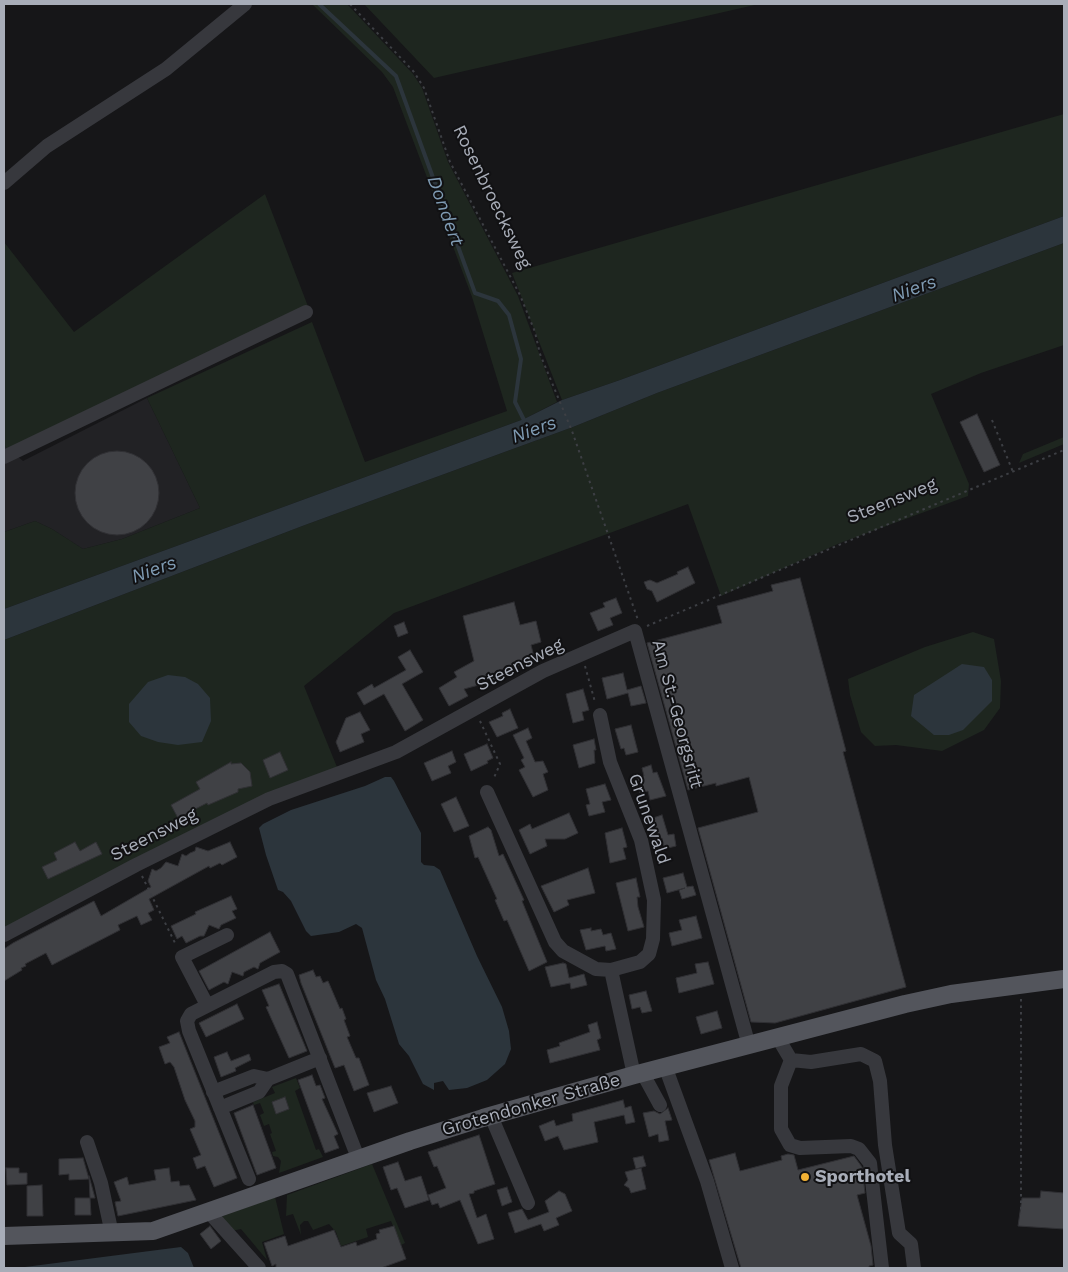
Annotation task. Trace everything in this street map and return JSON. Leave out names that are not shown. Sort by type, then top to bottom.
[{"type":"main road","name":"Grotendonker Straße","points":[[4,1236],[112,1234],[153,1230],[358,1158],[491,1116],[665,1066],[749,1046],[905,1004],[951,994],[1064,980]]},
{"type":"street","points":[[4,183],[47,146],[166,69],[245,4]]},
{"type":"street","points":[[4,457],[306,312]]},
{"type":"street","name":"Steensweg","points":[[4,936],[136,865],[269,799],[396,752],[543,671],[635,631]]},
{"type":"street","name":"Am St.-Georgsritt","points":[[635,631],[749,1046]]},
{"type":"street","name":"Grunewald","points":[[487,792],[555,942],[564,951],[596,969],[611,970],[640,962],[648,954],[653,939],[654,900],[641,840],[610,762],[600,715]]},
{"type":"street","points":[[207,1005],[182,957],[227,935]]},
{"type":"street","points":[[611,970],[638,1074],[660,1105]]},
{"type":"street","points":[[249,1179],[187,1025],[191,1014],[274,972],[284,972],[320,1058],[358,1158]]},
{"type":"street","points":[[778,1038],[791,1060]]},
{"type":"street","points":[[791,1060],[811,1062],[861,1054],[875,1061],[880,1081],[885,1145],[900,1233],[911,1244],[914,1268]]},
{"type":"street","points":[[220,1108],[259,1092],[268,1079],[320,1058]]},
{"type":"street","points":[[791,1060],[781,1086],[781,1129],[790,1145],[800,1148],[851,1146],[859,1149],[870,1163],[882,1268]]},
{"type":"street","points":[[665,1066],[707,1181],[732,1268]]},
{"type":"street","points":[[213,1092],[254,1076],[268,1079]]},
{"type":"street","points":[[491,1116],[528,1204]]},
{"type":"street","points":[[87,1142],[100,1183],[112,1234]]},
{"type":"street","points":[[208,1211],[259,1268]]},
{"type":"path","name":"Rosenbroecksweg","points":[[350,4],[414,72],[424,88],[450,162],[520,295],[558,398]]},
{"type":"path","name":"Am St.-Georgsritt","points":[[558,398],[572,431],[638,618],[635,631]]},
{"type":"path","points":[[992,420],[1012,472]]},
{"type":"path","name":"Steensweg","points":[[635,631],[1064,450]]},
{"type":"path","points":[[582,654],[592,695],[600,715]]},
{"type":"path","points":[[474,710],[500,764],[487,792]]},
{"type":"path","points":[[136,865],[182,957]]},
{"type":"path","points":[[1021,985],[1021,1214]]},
{"type":"shaded area","points":[[312,4],[347,4],[413,74],[422,88],[448,162],[518,296],[557,402],[524,419],[4,609],[4,532],[35,521],[52,529],[83,549],[122,539],[200,508],[147,398],[312,322],[365,462],[507,411],[472,297],[393,87],[382,72]]},
{"type":"shaded area","points":[[364,4],[759,4],[434,78]]},
{"type":"shaded area","points":[[1064,114],[1064,216],[562,400],[512,273]]},
{"type":"shaded area","points":[[265,194],[309,309],[8,450],[4,445],[4,242],[74,332]]},
{"type":"shaded area","points":[[1064,243],[1064,345],[981,373],[931,394],[969,484],[968,496],[840,543],[721,596],[688,504],[394,613],[304,686],[339,772],[4,935],[4,640],[305,525],[573,427],[657,393]]},
{"type":"shaded area","points":[[147,398],[200,508],[122,539],[83,549],[52,529],[35,521],[4,532],[4,445],[23,461]]},
{"type":"shaded area","points":[[1064,437],[1064,444],[1019,463],[1023,454]]},
{"type":"shaded area","points":[[973,632],[994,639],[1001,681],[1000,708],[984,730],[942,751],[896,745],[875,746],[861,732],[850,695],[848,679],[925,647]]},
{"type":"shaded area","points":[[296,1078],[300,1088],[295,1091],[316,1150],[319,1149],[323,1157],[279,1173],[281,1161],[278,1157],[273,1156],[272,1152],[276,1151],[270,1134],[272,1133],[269,1124],[264,1126],[260,1115],[264,1113],[260,1103],[254,1105],[253,1102],[275,1093],[272,1087]]},
{"type":"shaded area","points":[[372,1164],[405,1243],[401,1245],[391,1221],[366,1229],[368,1237],[341,1246],[336,1232],[329,1224],[313,1230],[308,1221],[304,1221],[300,1225],[301,1235],[293,1214],[286,1216],[287,1195]]},
{"type":"shaded area","points":[[275,1197],[284,1234],[262,1242],[267,1260],[241,1229],[232,1231],[222,1221],[223,1216]]},
{"type":"water","name":"Niers","points":[[1064,216],[1064,243],[657,393],[573,427],[305,525],[4,640],[4,609],[524,419],[562,400]]},
{"type":"water","points":[[962,664],[984,667],[992,680],[992,701],[963,730],[949,735],[934,735],[911,716],[914,695]]},
{"type":"water","points":[[168,675],[185,677],[198,684],[210,698],[211,721],[202,742],[178,745],[158,742],[141,736],[129,722],[129,704],[148,682]]},
{"type":"water","points":[[385,777],[391,777],[394,781],[421,833],[421,862],[424,865],[434,866],[440,870],[477,956],[502,1007],[509,1031],[511,1049],[505,1064],[487,1080],[467,1088],[449,1090],[443,1081],[434,1083],[434,1090],[423,1084],[409,1056],[399,1044],[385,999],[376,980],[362,928],[356,924],[339,932],[311,936],[306,931],[291,901],[283,892],[278,890],[266,855],[259,828],[263,824],[291,810],[365,786]]},
{"type":"water","points":[[181,1247],[188,1253],[194,1268],[17,1268]]},
{"type":"building","points":[[977,414],[1000,465],[984,472],[960,422]]},
{"type":"building","points":[[109,451],[125,451],[141,458],[152,469],[159,485],[156,509],[147,523],[141,528],[125,535],[109,535],[93,528],[82,517],[75,501],[75,485],[82,469],[93,458]]},
{"type":"building","points":[[688,567],[695,583],[657,602],[652,591],[647,589],[644,582],[650,580],[657,583],[678,574],[677,572]]},
{"type":"building","points":[[800,578],[846,751],[843,752],[906,987],[775,1023],[751,1022],[698,828],[758,812],[749,777],[716,786],[716,783],[688,790],[647,643],[722,623],[717,606],[773,591],[771,585]]},
{"type":"building","points":[[616,598],[622,613],[610,618],[613,625],[598,631],[590,613],[605,607],[603,603]]},
{"type":"building","points":[[514,602],[520,625],[536,621],[541,642],[531,645],[535,661],[499,670],[501,679],[464,689],[468,696],[449,706],[439,688],[457,677],[454,672],[474,661],[463,616]]},
{"type":"building","points":[[404,622],[408,633],[398,637],[394,626]]},
{"type":"building","points":[[410,650],[423,672],[402,684],[423,720],[405,731],[384,694],[364,705],[357,693],[372,684],[374,688],[406,670],[398,657]]},
{"type":"building","points":[[623,673],[627,690],[641,686],[646,703],[631,706],[628,693],[607,699],[602,678]]},
{"type":"building","points":[[583,689],[589,710],[582,712],[584,720],[573,723],[566,694]]},
{"type":"building","points":[[510,709],[518,728],[497,737],[489,722],[503,716],[502,713]]},
{"type":"building","points":[[360,712],[370,730],[361,734],[364,742],[340,752],[336,742],[346,718]]},
{"type":"building","points":[[631,725],[638,752],[626,755],[624,748],[621,749],[615,729]]},
{"type":"building","points":[[528,728],[532,738],[526,741],[535,762],[543,761],[548,772],[543,774],[548,790],[533,797],[519,770],[525,767],[521,760],[524,758],[513,735]]},
{"type":"building","points":[[594,739],[596,750],[594,750],[595,763],[579,768],[573,745]]},
{"type":"building","points":[[487,744],[493,758],[487,761],[488,763],[471,771],[464,754]]},
{"type":"building","points":[[452,751],[456,762],[448,766],[451,773],[432,781],[424,763]]},
{"type":"building","points":[[280,752],[288,770],[270,778],[263,760]]},
{"type":"building","points":[[231,762],[231,764],[241,763],[250,772],[252,786],[238,789],[238,792],[208,805],[207,803],[178,818],[171,805],[200,789],[196,782]]},
{"type":"building","points":[[651,765],[653,773],[657,772],[666,796],[650,800],[648,791],[640,793],[636,778],[644,776],[642,768]]},
{"type":"building","points":[[605,784],[611,800],[602,802],[605,812],[589,816],[586,805],[590,804],[586,789]]},
{"type":"building","points":[[456,797],[469,826],[454,832],[441,804]]},
{"type":"building","points":[[569,813],[578,833],[565,839],[545,839],[547,846],[530,854],[519,830],[530,824],[532,829]]},
{"type":"building","points":[[662,815],[668,835],[674,834],[676,846],[664,849],[662,838],[653,840],[647,820]]},
{"type":"building","points":[[488,827],[491,830],[499,856],[503,854],[524,900],[522,901],[547,962],[529,971],[507,920],[504,921],[495,900],[497,899],[478,857],[475,858],[469,836]]},
{"type":"building","points":[[622,828],[627,847],[623,848],[626,859],[610,863],[605,833]]},
{"type":"building","points":[[75,842],[80,851],[96,842],[102,854],[48,879],[42,867],[57,860],[54,853]]},
{"type":"building","points":[[230,842],[237,857],[222,865],[220,863],[210,868],[209,866],[149,899],[154,910],[148,913],[152,920],[141,925],[137,916],[118,925],[120,930],[52,965],[46,953],[25,964],[26,966],[21,968],[22,970],[4,981],[4,949],[13,943],[94,901],[101,916],[151,887],[148,881],[152,869],[156,871],[166,862],[178,866],[182,854],[186,856],[195,851],[196,847],[208,851]]},
{"type":"building","points":[[588,868],[595,893],[567,900],[569,905],[554,912],[541,886]]},
{"type":"building","points":[[683,873],[687,887],[693,886],[696,895],[682,899],[679,890],[685,888],[667,893],[663,878]]},
{"type":"building","points":[[636,878],[640,897],[637,897],[638,907],[644,927],[628,931],[616,883]]},
{"type":"building","points":[[231,896],[237,909],[232,911],[236,918],[221,925],[219,929],[209,925],[204,936],[186,943],[182,936],[177,939],[171,926],[196,914],[195,912]]},
{"type":"building","points":[[696,916],[702,938],[672,946],[669,933],[682,930],[679,920]]},
{"type":"building","points":[[591,928],[591,931],[601,929],[603,935],[611,933],[616,949],[606,951],[605,946],[586,950],[580,930]]},
{"type":"building","points":[[270,932],[280,952],[260,963],[258,969],[254,967],[244,972],[243,976],[232,972],[228,984],[224,982],[209,990],[199,971]]},
{"type":"building","points":[[708,962],[714,984],[679,993],[676,978],[697,973],[695,964]]},
{"type":"building","points":[[566,964],[569,978],[584,974],[587,985],[571,989],[570,983],[551,987],[545,967]]},
{"type":"building","points":[[313,970],[316,977],[320,976],[323,983],[328,981],[340,1009],[342,1008],[350,1036],[347,1037],[356,1058],[359,1058],[369,1085],[354,1091],[344,1065],[335,1068],[299,975]]},
{"type":"building","points":[[279,984],[307,1051],[289,1058],[266,1007],[269,1006],[262,990]]},
{"type":"building","points":[[646,991],[652,1011],[642,1013],[640,1007],[632,1009],[629,995]]},
{"type":"building","points":[[237,1004],[244,1019],[206,1037],[199,1023]]},
{"type":"building","points":[[717,1011],[722,1028],[701,1034],[696,1017]]},
{"type":"building","points":[[597,1022],[601,1038],[597,1040],[600,1050],[550,1063],[547,1050],[560,1046],[559,1043],[590,1032],[588,1025]]},
{"type":"building","points":[[179,1032],[237,1178],[214,1187],[205,1166],[197,1169],[193,1158],[201,1155],[190,1129],[195,1127],[195,1121],[185,1100],[174,1067],[170,1062],[165,1064],[159,1047],[170,1043],[167,1037]]},
{"type":"building","points":[[227,1052],[231,1061],[249,1054],[251,1060],[235,1068],[236,1071],[221,1077],[214,1057]]},
{"type":"building","points":[[312,1075],[316,1086],[320,1085],[325,1098],[322,1099],[338,1134],[334,1136],[339,1148],[325,1153],[298,1080]]},
{"type":"building","points":[[391,1086],[398,1103],[374,1112],[367,1093]]},
{"type":"building","points":[[285,1097],[289,1109],[276,1114],[272,1102]]},
{"type":"building","points":[[623,1100],[625,1108],[631,1106],[635,1122],[626,1124],[624,1115],[594,1122],[598,1142],[564,1150],[558,1136],[545,1141],[539,1126],[554,1120],[556,1126],[573,1121],[572,1114]]},
{"type":"building","points":[[253,1105],[276,1168],[257,1175],[234,1113]]},
{"type":"building","points":[[668,1108],[672,1120],[665,1121],[669,1140],[659,1142],[658,1134],[649,1137],[643,1113],[654,1111],[660,1114]]},
{"type":"building","points":[[479,1135],[495,1184],[469,1194],[477,1218],[486,1214],[494,1239],[478,1244],[460,1200],[440,1208],[438,1203],[432,1205],[428,1195],[446,1188],[437,1166],[434,1167],[428,1152]]},
{"type":"building","points":[[735,1153],[740,1171],[782,1160],[781,1156],[788,1154],[794,1155],[798,1170],[854,1156],[862,1167],[865,1193],[857,1195],[871,1246],[873,1265],[869,1266],[869,1268],[741,1268],[709,1160]]},
{"type":"building","points":[[643,1156],[646,1166],[636,1169],[633,1158]]},
{"type":"building","points":[[83,1158],[89,1179],[69,1180],[69,1174],[59,1175],[59,1159]]},
{"type":"building","points":[[398,1162],[405,1181],[421,1176],[429,1200],[405,1208],[397,1188],[391,1190],[383,1167]]},
{"type":"building","points":[[6,1168],[19,1168],[19,1173],[27,1173],[27,1184],[7,1185]]},
{"type":"building","points":[[169,1168],[171,1182],[179,1181],[180,1186],[189,1185],[196,1200],[118,1216],[115,1202],[121,1201],[114,1182],[127,1177],[129,1185],[156,1180],[154,1170]]},
{"type":"building","points":[[641,1168],[646,1189],[631,1193],[629,1188],[624,1185],[628,1180],[625,1172]]},
{"type":"building","points":[[89,1176],[95,1198],[90,1198]]},
{"type":"building","points":[[42,1185],[43,1216],[27,1216],[27,1186]]},
{"type":"building","points":[[507,1187],[512,1202],[502,1206],[497,1190]]},
{"type":"building","points":[[559,1191],[565,1194],[572,1211],[556,1218],[559,1225],[544,1231],[541,1224],[515,1233],[508,1213],[522,1209],[528,1220],[549,1212],[545,1201]]},
{"type":"building","points":[[1041,1191],[1064,1193],[1064,1229],[1018,1226],[1022,1198],[1040,1198]]},
{"type":"building","points":[[75,1198],[90,1198],[91,1215],[75,1215]]},
{"type":"building","points":[[210,1226],[221,1241],[211,1249],[200,1234]]},
{"type":"building","points":[[394,1226],[406,1259],[381,1268],[276,1268],[276,1264],[272,1266],[264,1243],[285,1236],[288,1246],[334,1230],[341,1247],[356,1242],[357,1246],[377,1239],[376,1234],[380,1233],[379,1230]]},
{"type":"waterway","name":"Dondert","points":[[319,4],[396,76],[475,293],[498,301],[509,315],[521,359],[515,402],[525,422]]},
{"type":"place","name":"Sporthotel","points":[[805,1177]]}]
